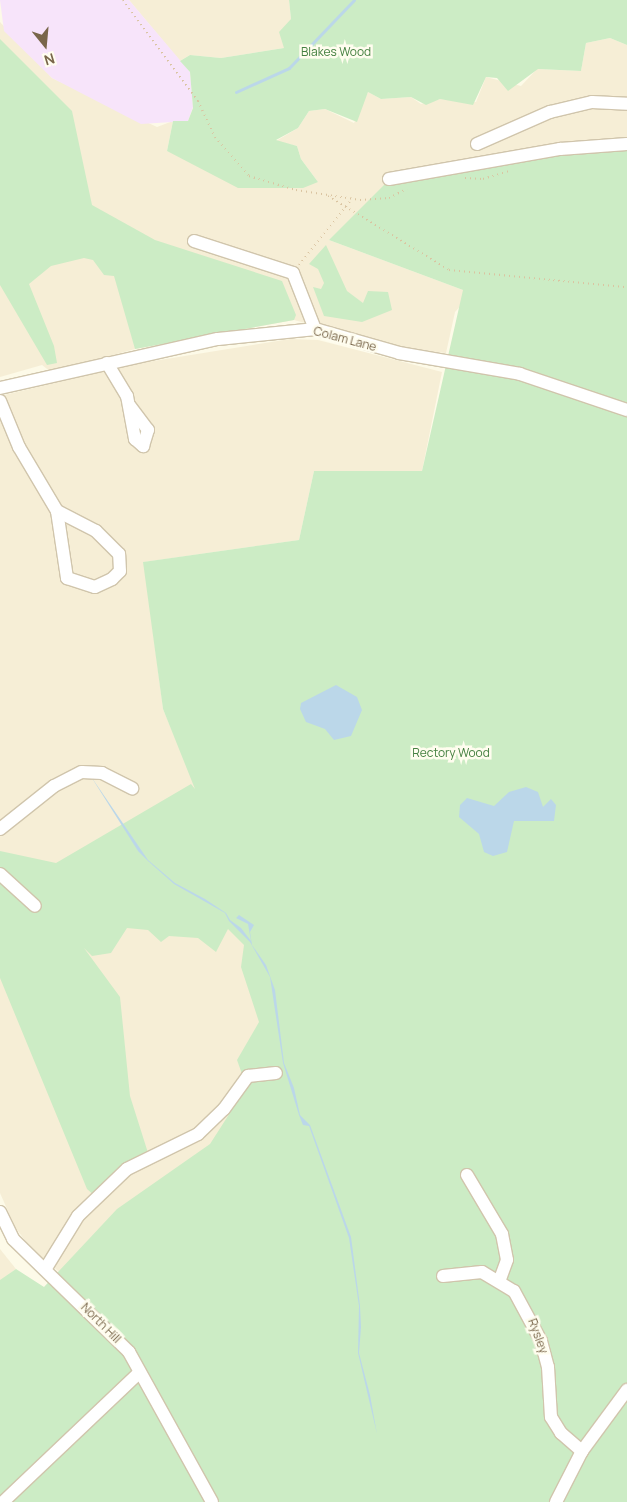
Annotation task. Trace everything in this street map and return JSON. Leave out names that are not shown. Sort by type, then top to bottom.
[{"type":"street","points":[[477,144],[550,112],[592,102],[627,104]]},
{"type":"street","points":[[389,179],[560,149],[627,144]]},
{"type":"street","points":[[194,241],[293,273],[315,328]]},
{"type":"street","name":"Colam Lane","points":[[0,388],[218,339],[315,328],[399,353],[520,374],[624,409]]},
{"type":"street","points":[[107,363],[130,406]]},
{"type":"street","points":[[624,409],[627,396]]},
{"type":"street","points":[[0,401],[19,447],[57,511],[67,578],[95,587],[112,579],[120,571],[119,554],[96,531],[57,511]]},
{"type":"street","points":[[0,829],[54,786],[82,772],[102,773],[132,788]]},
{"type":"street","points":[[0,874],[35,906]]},
{"type":"street","points":[[46,1268],[78,1216],[127,1169],[198,1134],[224,1109],[248,1076],[276,1073]]},
{"type":"street","points":[[442,1276],[482,1272],[500,1279],[507,1260],[502,1234],[467,1175]]},
{"type":"street","name":"North Hill","points":[[0,1212],[13,1238],[110,1329],[166,1414],[212,1502]]},
{"type":"street","name":"Rysley","points":[[500,1279],[533,1319],[548,1367],[551,1417],[560,1433],[582,1451]]},
{"type":"street","points":[[3,1502],[138,1374]]},
{"type":"street","points":[[556,1502],[582,1451],[627,1390]]},
{"type":"path","points":[[123,0],[242,170],[296,190],[351,199],[389,198],[414,186]]},
{"type":"path","points":[[455,178],[483,179],[519,168]]},
{"type":"path","points":[[328,196],[449,270],[627,287]]},
{"type":"path","points":[[293,273],[351,199]]},
{"type":"shaded area","points":[[0,0],[129,0],[190,72],[193,107],[188,121],[141,124],[52,78],[4,31]]},
{"type":"shaded area","points":[[129,0],[289,0],[291,19],[284,48],[221,58],[190,55],[180,61]]},
{"type":"shaded area","points":[[0,22],[52,78],[157,127],[173,121],[167,151],[318,182],[301,159],[297,146],[276,141],[298,128],[309,111],[325,109],[354,123],[368,92],[381,99],[411,97],[421,104],[440,99],[476,102],[486,77],[521,86],[537,69],[581,71],[586,43],[610,38],[627,45],[627,146],[329,240],[463,290],[464,302],[455,312],[446,353],[399,348],[294,320],[135,349],[51,372],[42,365],[0,377]]},
{"type":"shaded area","points":[[290,339],[318,340],[442,372],[422,471],[314,471],[299,540],[144,562],[163,709],[279,984],[281,1035],[299,1105],[317,1121],[458,1071],[627,1502],[284,1502],[71,1282],[30,1247],[15,1227],[0,1193],[0,396],[135,364]]},
{"type":"shaded area","points":[[0,1249],[16,1269],[0,1281]]},
{"type":"green space","name":"Blakes Wood","points":[[289,0],[627,0],[627,45],[610,38],[586,43],[581,71],[538,69],[508,91],[497,78],[486,77],[473,105],[440,99],[426,105],[411,97],[381,99],[368,92],[357,122],[325,109],[309,111],[298,128],[276,140],[297,146],[301,159],[318,182],[303,188],[238,188],[167,151],[173,121],[188,121],[193,108],[190,72],[180,61],[190,55],[221,58],[284,48],[279,32],[291,19]]},
{"type":"green space","points":[[0,39],[72,111],[92,205],[155,240],[282,281],[296,315],[294,320],[135,349],[114,276],[104,275],[93,260],[84,258],[51,266],[29,284],[54,346],[57,363],[47,365],[0,285]]},
{"type":"green space","name":"Rectory Wood","points":[[627,149],[627,1502],[0,1502],[0,1280],[16,1269],[44,1287],[117,1209],[210,1144],[235,1105],[242,1074],[237,1060],[259,1022],[241,967],[244,945],[228,929],[216,952],[198,938],[169,936],[161,942],[148,930],[127,928],[111,953],[92,956],[84,948],[120,997],[130,1096],[149,1156],[96,1197],[87,1189],[0,978],[0,851],[56,863],[191,784],[195,789],[163,709],[143,562],[299,540],[314,471],[422,471],[463,290],[329,240],[384,185],[537,157]]},
{"type":"green space","points":[[326,245],[347,291],[363,303],[368,291],[388,292],[392,310],[362,322],[324,316],[313,287],[321,289],[324,283],[318,269],[309,264]]},
{"type":"water","points":[[336,685],[357,697],[362,710],[351,736],[334,740],[325,729],[306,722],[300,709],[301,703]]},
{"type":"water","points":[[90,775],[148,860],[175,883],[226,913],[230,920],[241,928],[251,941],[248,924],[236,918],[239,915],[254,925],[250,932],[252,945],[266,965],[275,990],[284,1063],[294,1088],[300,1115],[310,1125],[351,1237],[360,1306],[359,1353],[370,1395],[377,1434],[358,1353],[359,1306],[349,1238],[309,1126],[303,1125],[299,1115],[283,1063],[270,977],[250,942],[229,921],[225,913],[174,884],[138,851]]},
{"type":"water","points":[[526,787],[538,792],[543,807],[551,799],[556,805],[554,821],[514,821],[507,852],[493,856],[484,852],[479,834],[459,817],[460,805],[467,798],[494,806],[509,792]]},
{"type":"waterway","points":[[236,92],[289,68],[354,0]]}]
